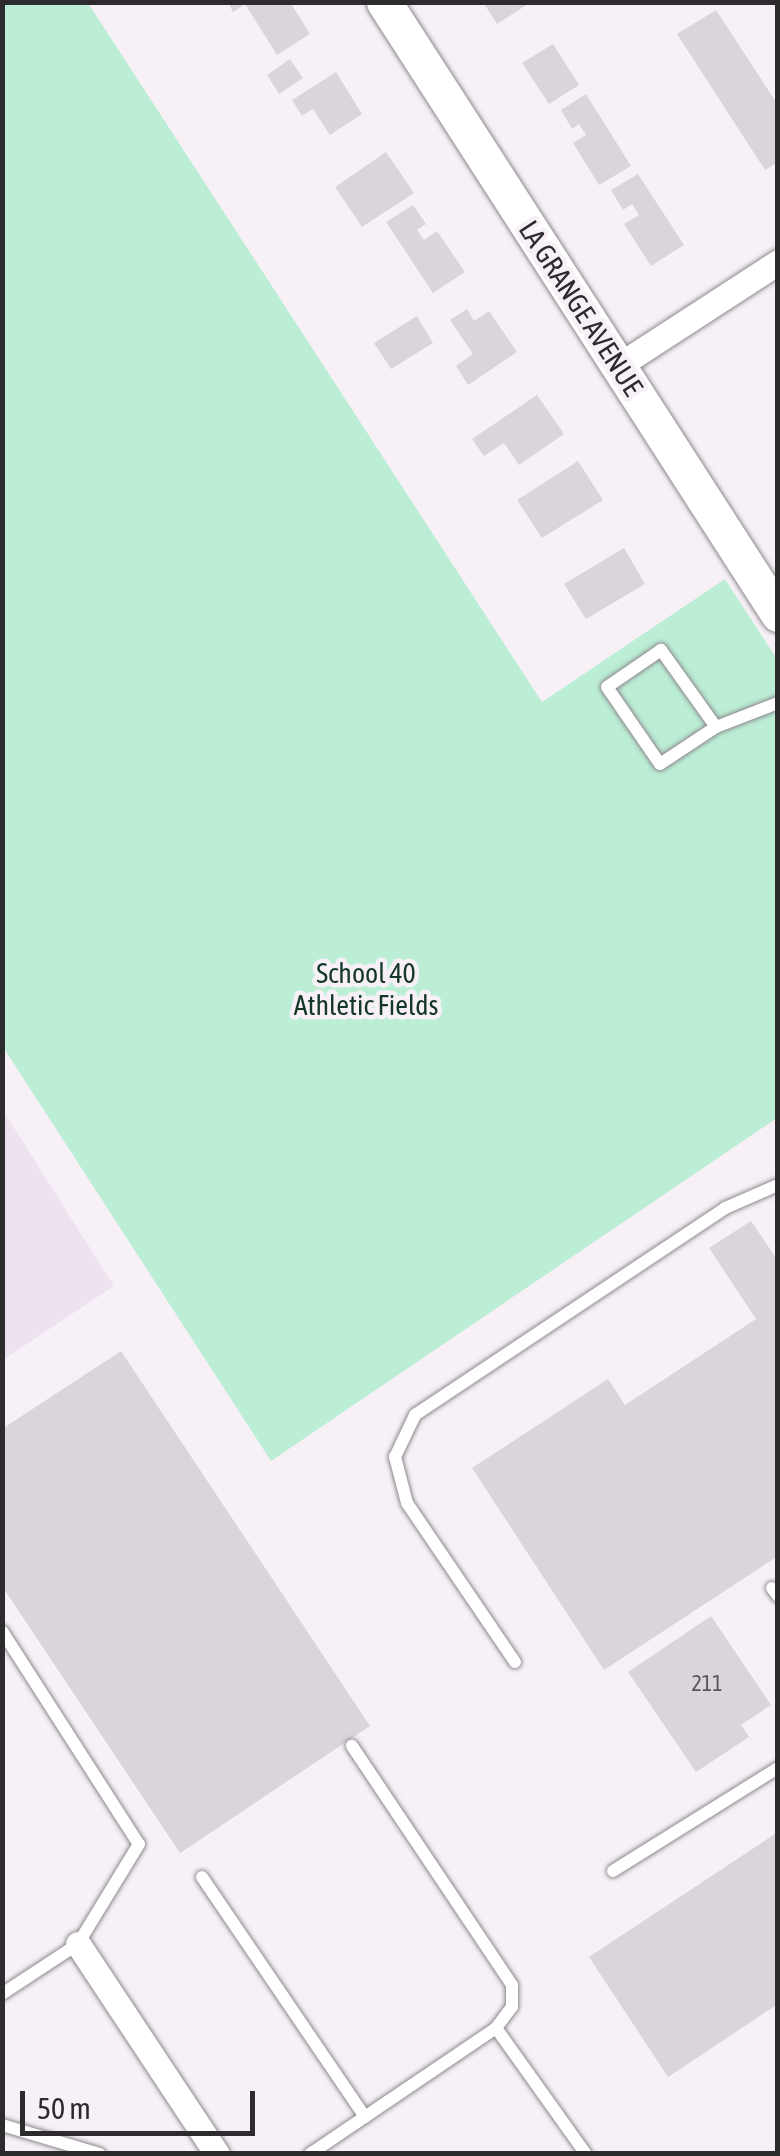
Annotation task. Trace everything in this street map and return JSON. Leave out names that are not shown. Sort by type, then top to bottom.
[{"type":"street","name":"LA GRANGE AVENUE","points":[[384,2],[778,614]]},
{"type":"street","points":[[618,366],[778,262]]},
{"type":"street","points":[[78,1944],[217,2154]]},
{"type":"lane","points":[[716,728],[662,650],[608,687],[660,764],[716,728],[778,703]]},
{"type":"lane","points":[[515,1662],[407,1502],[395,1457],[415,1415],[725,1208],[778,1185]]},
{"type":"lane","points":[[2,1631],[139,1844],[78,1944],[2,1994]]},
{"type":"lane","points":[[310,2154],[496,2028],[512,2007],[512,1986],[352,1746]]},
{"type":"lane","points":[[613,1871],[778,1768]]},
{"type":"lane","points":[[202,1877],[365,2117]]},
{"type":"lane","points":[[496,2028],[586,2154]]},
{"type":"lane","points":[[2,2125],[100,2154]]},
{"type":"shaded area","points":[[2,1109],[114,1286],[3,1360],[2,1360]]},
{"type":"green space","name":"School 40 Athletic Fields","points":[[3,3],[88,3],[542,702],[725,579],[777,659],[777,1118],[271,1461],[3,1047]]},
{"type":"building","points":[[228,2],[290,2],[310,34],[277,55],[245,4],[233,12]]},
{"type":"building","points":[[483,2],[531,2],[497,24]]},
{"type":"building","points":[[716,10],[778,105],[778,162],[765,170],[677,34]]},
{"type":"building","points":[[553,44],[579,85],[549,104],[522,63]]},
{"type":"building","points":[[290,59],[303,78],[279,94],[267,75]]},
{"type":"building","points":[[336,72],[362,114],[330,135],[313,109],[302,116],[292,100]]},
{"type":"building","points":[[586,94],[631,166],[599,185],[573,143],[586,135],[579,124],[572,129],[561,110]]},
{"type":"building","points":[[386,152],[414,193],[362,227],[335,187]]},
{"type":"building","points":[[638,174],[684,245],[651,266],[624,224],[639,215],[632,204],[623,210],[611,190]]},
{"type":"building","points":[[413,205],[426,224],[417,230],[424,240],[437,231],[465,272],[433,293],[386,222]]},
{"type":"building","points":[[467,309],[474,321],[489,311],[517,352],[468,385],[456,366],[473,354],[450,320]]},
{"type":"building","points":[[417,316],[433,343],[391,369],[374,343]]},
{"type":"building","points":[[537,395],[564,434],[519,465],[504,443],[484,456],[472,439]]},
{"type":"building","points":[[578,461],[603,500],[542,538],[517,500]]},
{"type":"building","points":[[624,548],[645,584],[586,619],[564,584]]},
{"type":"building","points":[[751,1221],[778,1261],[778,1556],[604,1670],[472,1468],[608,1379],[625,1405],[756,1319],[709,1248]]},
{"type":"building","points":[[121,1351],[370,1726],[180,1853],[2,1586],[2,1429]]},
{"type":"building","points":[[711,1616],[771,1705],[741,1725],[749,1737],[696,1772],[628,1672]]},
{"type":"building","points":[[778,1832],[778,2004],[668,2077],[589,1957]]}]
